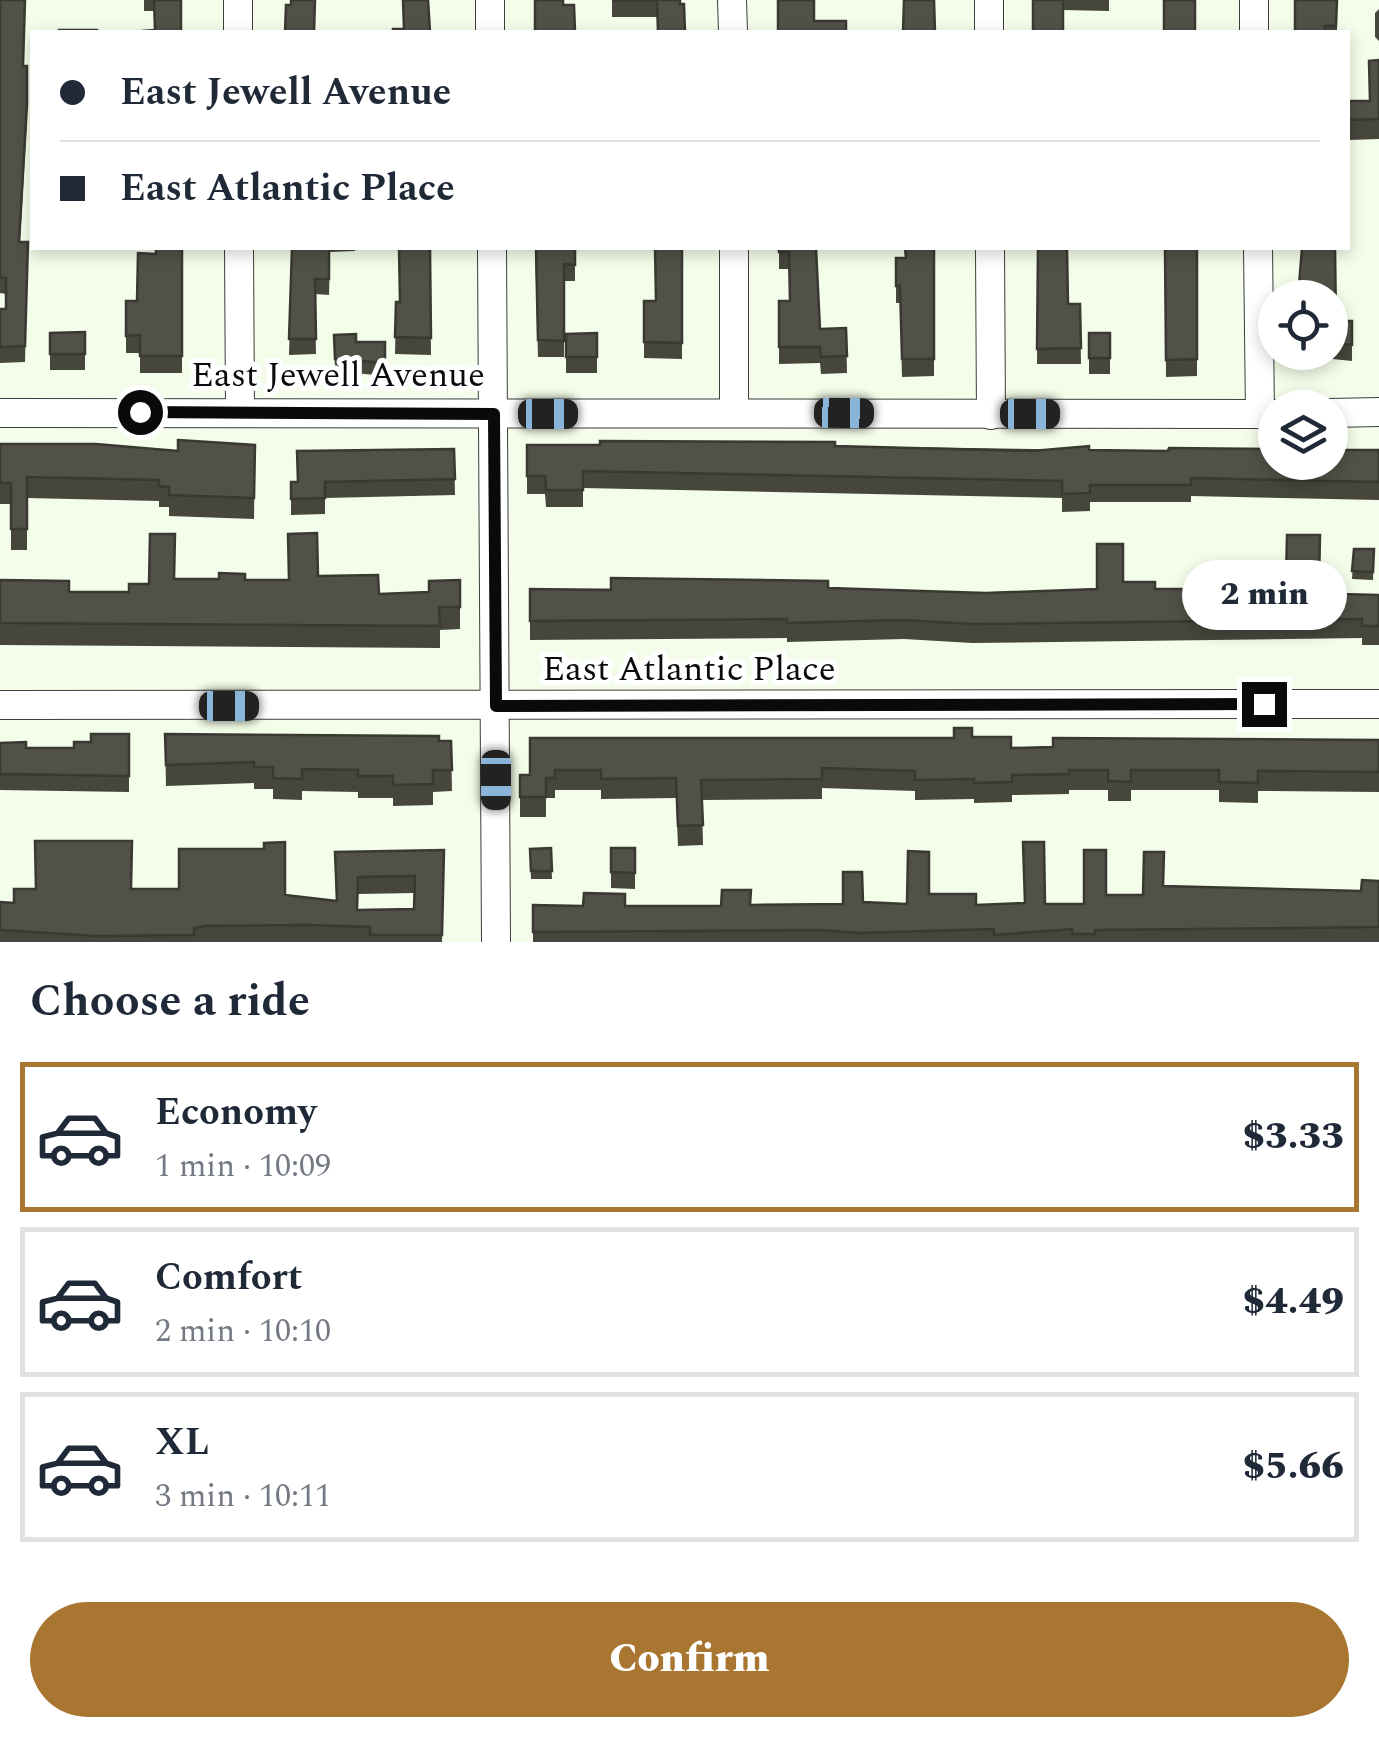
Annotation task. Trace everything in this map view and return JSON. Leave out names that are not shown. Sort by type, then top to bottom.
[{"type":"street","points":[[238,0],[238,30]]},
{"type":"street","points":[[490,0],[490,30]]},
{"type":"street","points":[[732,0],[733,30]]},
{"type":"street","points":[[989,0],[989,30]]},
{"type":"street","points":[[1254,0],[1254,30]]},
{"type":"street","points":[[239,250],[240,410]]},
{"type":"street","points":[[492,250],[496,942]]},
{"type":"street","points":[[734,250],[734,412]]},
{"type":"street","points":[[990,250],[991,415]]},
{"type":"street","points":[[1258,250],[1267,390]]},
{"type":"street","name":"East Jewell Avenue","points":[[0,413],[240,410],[1258,414]]},
{"type":"street","points":[[1348,413],[1379,412]]},
{"type":"street","name":"East Atlantic Place","points":[[0,705],[1379,704]]},
{"type":"building","points":[[0,0],[25,0],[23,66],[27,66],[27,104],[19,242],[28,242],[25,346],[0,347],[0,309],[6,309],[6,278],[0,277]]},
{"type":"building","points":[[154,0],[181,0],[181,30],[155,30]]},
{"type":"building","points":[[291,0],[315,0],[314,30],[285,30],[286,5],[291,5]]},
{"type":"building","points":[[403,0],[428,0],[430,30],[393,30],[404,29]]},
{"type":"building","points":[[535,0],[563,0],[563,5],[574,5],[575,30],[535,30]]},
{"type":"building","points":[[657,0],[680,0],[684,4],[685,30],[658,30]]},
{"type":"building","points":[[778,0],[814,0],[814,21],[846,21],[846,30],[778,30]]},
{"type":"building","points":[[904,0],[934,0],[935,30],[903,30]]},
{"type":"building","points":[[1033,0],[1063,0],[1063,30],[1033,30]]},
{"type":"building","points":[[1164,0],[1195,0],[1195,30],[1164,30]]},
{"type":"building","points":[[1295,0],[1337,0],[1336,26],[1295,30]]},
{"type":"building","points":[[1379,60],[1379,119],[1350,120],[1350,101],[1370,101],[1369,61]]},
{"type":"building","points":[[156,250],[182,250],[182,356],[140,356],[140,335],[126,336],[126,301],[137,301],[138,253],[156,254]]},
{"type":"building","points":[[292,250],[329,250],[329,279],[315,279],[316,339],[289,339]]},
{"type":"building","points":[[399,250],[430,250],[431,338],[395,337],[396,302],[400,302]]},
{"type":"building","points":[[536,250],[575,250],[575,265],[564,264],[564,341],[538,340]]},
{"type":"building","points":[[655,250],[682,250],[682,343],[644,342],[644,301],[656,301]]},
{"type":"building","points":[[816,250],[820,329],[846,328],[847,356],[821,357],[820,347],[779,347],[779,301],[790,301],[789,252],[779,252]]},
{"type":"building","points":[[905,250],[934,250],[934,359],[902,359],[896,258],[906,258]]},
{"type":"building","points":[[1038,250],[1067,250],[1068,304],[1080,304],[1081,348],[1037,349]]},
{"type":"building","points":[[1165,250],[1197,250],[1197,359],[1166,360]]},
{"type":"building","points":[[1302,250],[1335,250],[1335,280],[1299,280]]},
{"type":"building","points":[[1348,321],[1352,321],[1352,345],[1348,345]]},
{"type":"building","points":[[85,332],[85,354],[50,354],[50,333]]},
{"type":"building","points":[[597,333],[597,357],[566,357],[566,334]]},
{"type":"building","points":[[1089,333],[1110,333],[1110,358],[1089,358]]},
{"type":"building","points":[[356,334],[356,342],[385,342],[385,363],[335,359],[334,335]]},
{"type":"building","points":[[178,440],[255,445],[254,498],[169,495],[169,487],[159,486],[159,480],[27,477],[27,529],[11,529],[11,483],[0,483],[0,444],[96,444],[178,451]]},
{"type":"building","points":[[600,441],[835,442],[835,446],[1032,451],[1089,446],[1089,450],[1258,449],[1258,479],[1191,478],[1191,485],[1090,485],[1090,493],[1062,494],[1062,481],[583,471],[583,490],[546,490],[545,476],[527,476],[527,445],[600,445]]},
{"type":"building","points":[[454,449],[455,479],[325,482],[325,498],[291,499],[291,482],[298,482],[297,451]]},
{"type":"building","points":[[1348,450],[1379,450],[1379,482],[1285,480],[1348,480]]},
{"type":"building","points":[[317,533],[318,576],[378,575],[379,594],[429,592],[429,581],[460,580],[460,607],[439,607],[440,626],[0,623],[0,580],[69,581],[69,592],[129,592],[129,584],[149,584],[150,534],[175,534],[174,579],[219,579],[219,573],[245,574],[245,580],[289,580],[288,534]]},
{"type":"building","points":[[1287,535],[1320,535],[1319,585],[1340,584],[1340,594],[1379,595],[1379,626],[1362,626],[1362,619],[972,624],[904,620],[787,623],[787,619],[530,621],[530,589],[611,590],[611,578],[828,581],[828,588],[986,593],[1097,589],[1097,544],[1123,544],[1123,582],[1155,582],[1155,589],[1198,589],[1198,577],[1219,577],[1219,581],[1286,580]]},
{"type":"building","points":[[1354,549],[1374,549],[1373,572],[1352,571]]},
{"type":"building","points":[[954,728],[972,728],[972,737],[1011,737],[1011,748],[1053,747],[1053,738],[1379,740],[1379,772],[1258,771],[1258,783],[1219,782],[1219,770],[1131,770],[1131,782],[1108,781],[1108,770],[1069,770],[1069,774],[1012,775],[1012,782],[974,783],[974,779],[915,780],[915,771],[822,768],[822,779],[701,780],[703,825],[678,826],[676,778],[601,779],[601,770],[555,770],[555,778],[546,778],[546,797],[520,797],[520,775],[530,775],[530,738],[954,738]]},
{"type":"building","points":[[91,734],[129,734],[129,776],[0,774],[0,743],[26,742],[26,748],[74,748],[74,742],[91,742]]},
{"type":"building","points":[[165,734],[439,736],[439,741],[451,741],[452,770],[433,770],[433,784],[393,785],[393,776],[358,776],[358,770],[302,769],[302,779],[273,778],[273,767],[254,767],[254,762],[166,765]]},
{"type":"building","points":[[35,841],[132,841],[131,889],[179,889],[179,849],[264,849],[264,843],[285,842],[285,895],[337,901],[335,852],[444,850],[442,935],[370,935],[370,927],[305,925],[205,926],[194,928],[194,935],[96,936],[0,930],[0,902],[14,903],[14,889],[36,889]],"holes":[[[415,876],[414,909],[357,910],[358,877]]]},
{"type":"building","points":[[1023,842],[1044,842],[1045,904],[1084,904],[1084,850],[1106,850],[1106,895],[1143,895],[1144,852],[1164,852],[1163,886],[1361,891],[1362,880],[1379,881],[1379,927],[1095,930],[1095,934],[1072,934],[1072,929],[994,935],[994,929],[859,933],[533,932],[533,905],[583,906],[584,893],[625,894],[625,906],[721,906],[722,890],[751,890],[750,905],[843,904],[843,872],[862,872],[863,902],[907,904],[908,851],[929,852],[929,894],[976,894],[976,905],[1025,903]]},
{"type":"building","points":[[551,848],[552,871],[531,871],[530,849]]},
{"type":"building","points":[[611,848],[635,848],[635,873],[611,872]]},
{"type":"route","points":[[140,412],[494,414],[496,706],[1264,704]]}]
